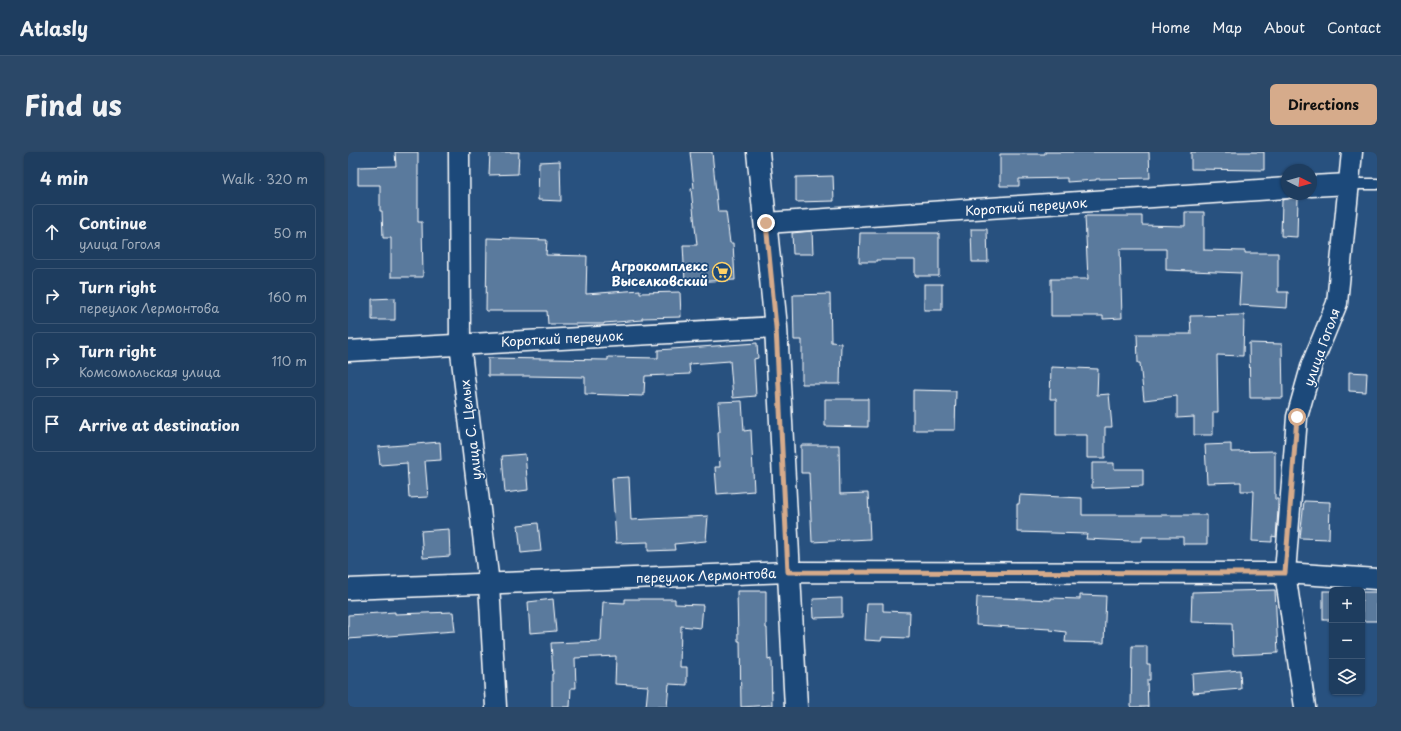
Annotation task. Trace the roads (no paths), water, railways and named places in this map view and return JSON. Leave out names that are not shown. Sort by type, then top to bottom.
[{"type":"main road","points":[[758,152],[776,327],[796,707]]},
{"type":"street","name":"улица С. Целых","points":[[459,152],[460,344],[489,584],[496,707]]},
{"type":"street","name":"улица Гоголя","points":[[1305,707],[1285,573],[1297,417],[1312,364],[1337,303],[1352,152]]},
{"type":"street","points":[[1317,186],[1350,184]]},
{"type":"street","name":"Короткий переулок","points":[[766,223],[1281,188]]},
{"type":"street","name":"Короткий переулок","points":[[348,351],[776,327]]},
{"type":"street","name":"переулок Лермонтова","points":[[348,589],[788,572],[1285,573],[1377,579]]},
{"type":"lane","points":[[1350,184],[1377,184]]},
{"type":"place","name":"Агрокомплекс Выселковский","points":[[722,272]]}]
